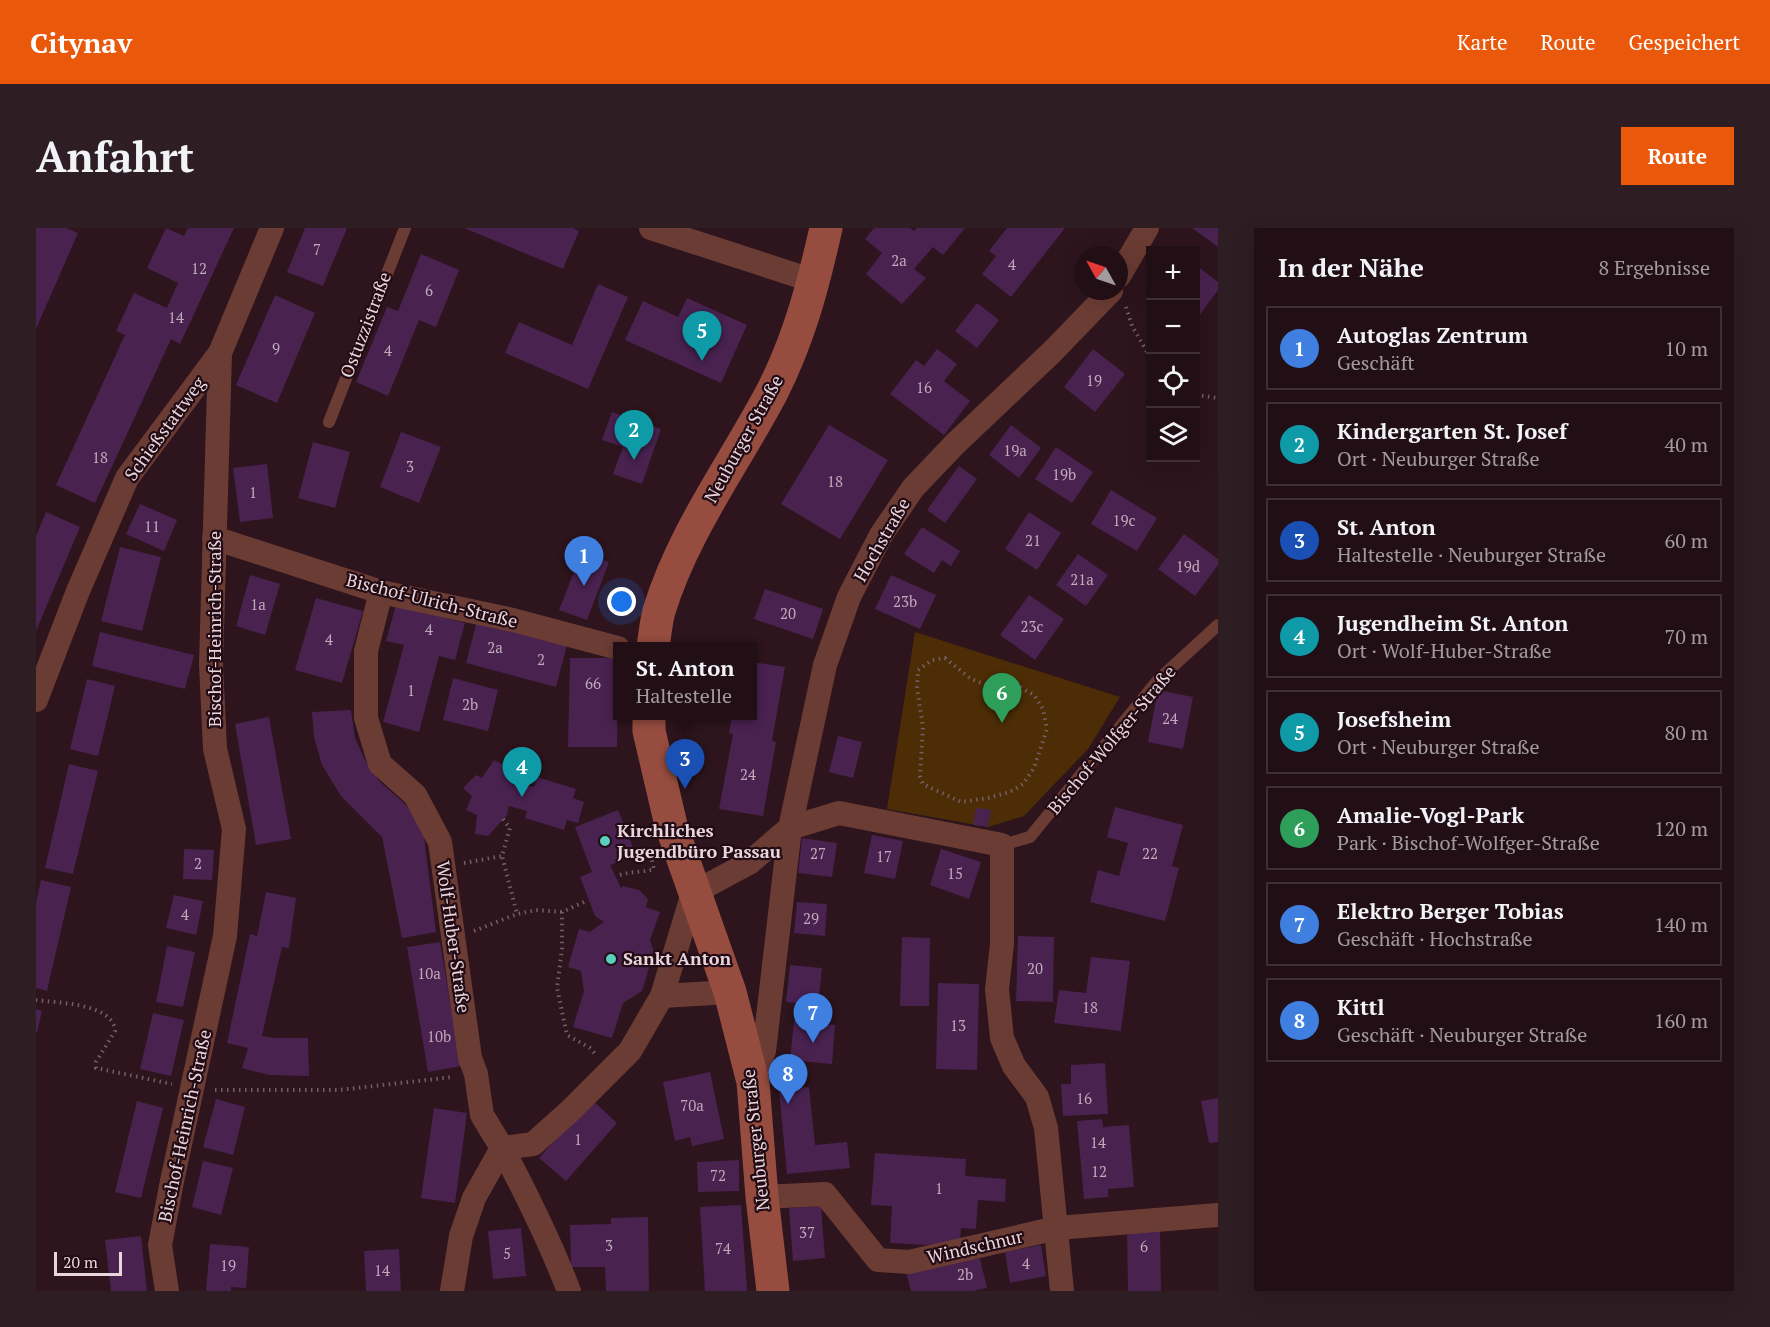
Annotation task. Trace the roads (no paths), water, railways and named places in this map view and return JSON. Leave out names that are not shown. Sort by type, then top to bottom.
[{"type":"street","name":"Schießstattweg","points":[[36,700],[78,591],[127,478],[220,353],[273,228]]},
{"type":"street","points":[[651,228],[814,281]]},
{"type":"street","name":"Neuburger Straße","points":[[654,642],[658,613],[674,568],[773,390],[802,325],[826,228]]},
{"type":"street","points":[[1128,261],[1147,228]]},
{"type":"street","name":"Hochstraße","points":[[753,1082],[764,1051],[790,828],[825,665],[849,597],[881,535],[913,488],[955,444],[1052,352],[1101,300]]},
{"type":"street","name":"Bischof-Heinrich-Straße","points":[[167,1291],[160,1245],[184,1088],[225,936],[234,829],[215,749],[211,664],[220,353]]},
{"type":"street","name":"Bischof-Ulrich-Straße","points":[[214,538],[381,592],[513,620],[613,647]]},
{"type":"street","name":"Wolf-Huber-Straße","points":[[381,592],[366,651],[366,718],[380,764],[415,795],[440,842],[470,1058],[476,1074],[482,1115],[528,1196],[569,1291]]},
{"type":"street","name":"Neuburger Straße","points":[[649,720],[649,731],[671,825],[693,893],[730,992],[753,1082],[762,1197],[773,1291]]},
{"type":"street","name":"Bischof-Wolfger-Straße","points":[[790,828],[838,813],[1002,845]]},
{"type":"street","points":[[452,1291],[461,1236],[474,1198],[502,1148],[533,1144],[630,1051],[662,996],[693,893],[749,863],[790,828]]},
{"type":"street","points":[[1002,845],[1002,944],[997,989],[1002,1038],[1014,1066],[1037,1097],[1046,1128],[1062,1291]]},
{"type":"street","points":[[662,996],[730,992]]},
{"type":"street","name":"Windschnur","points":[[762,1197],[825,1194],[878,1260],[909,1262],[1057,1228],[1218,1215]]},
{"type":"lane","name":"Ostuzzistraße","points":[[329,423],[405,228]]},
{"type":"lane","name":"Bischof-Wolfger-Straße","points":[[1002,845],[1030,837],[1158,680],[1218,625]]},
{"type":"place","name":"Josefsheim","points":[[702,361]]},
{"type":"place","name":"Kindergarten St. Josef","points":[[634,460]]},
{"type":"place","name":"Autoglas Zentrum","points":[[584,586]]},
{"type":"place","name":"Amalie-Vogl-Park","points":[[1002,723]]},
{"type":"place","name":"St. Anton","points":[[685,789]]},
{"type":"place","name":"Jugendheim St. Anton","points":[[522,797]]},
{"type":"place","name":"Kirchliches Jugendbüro Passau","points":[[605,841]]},
{"type":"place","name":"Sankt Anton","points":[[611,959]]},
{"type":"place","name":"Elektro Berger Tobias","points":[[813,1043]]},
{"type":"place","name":"Kittl","points":[[788,1104]]}]
